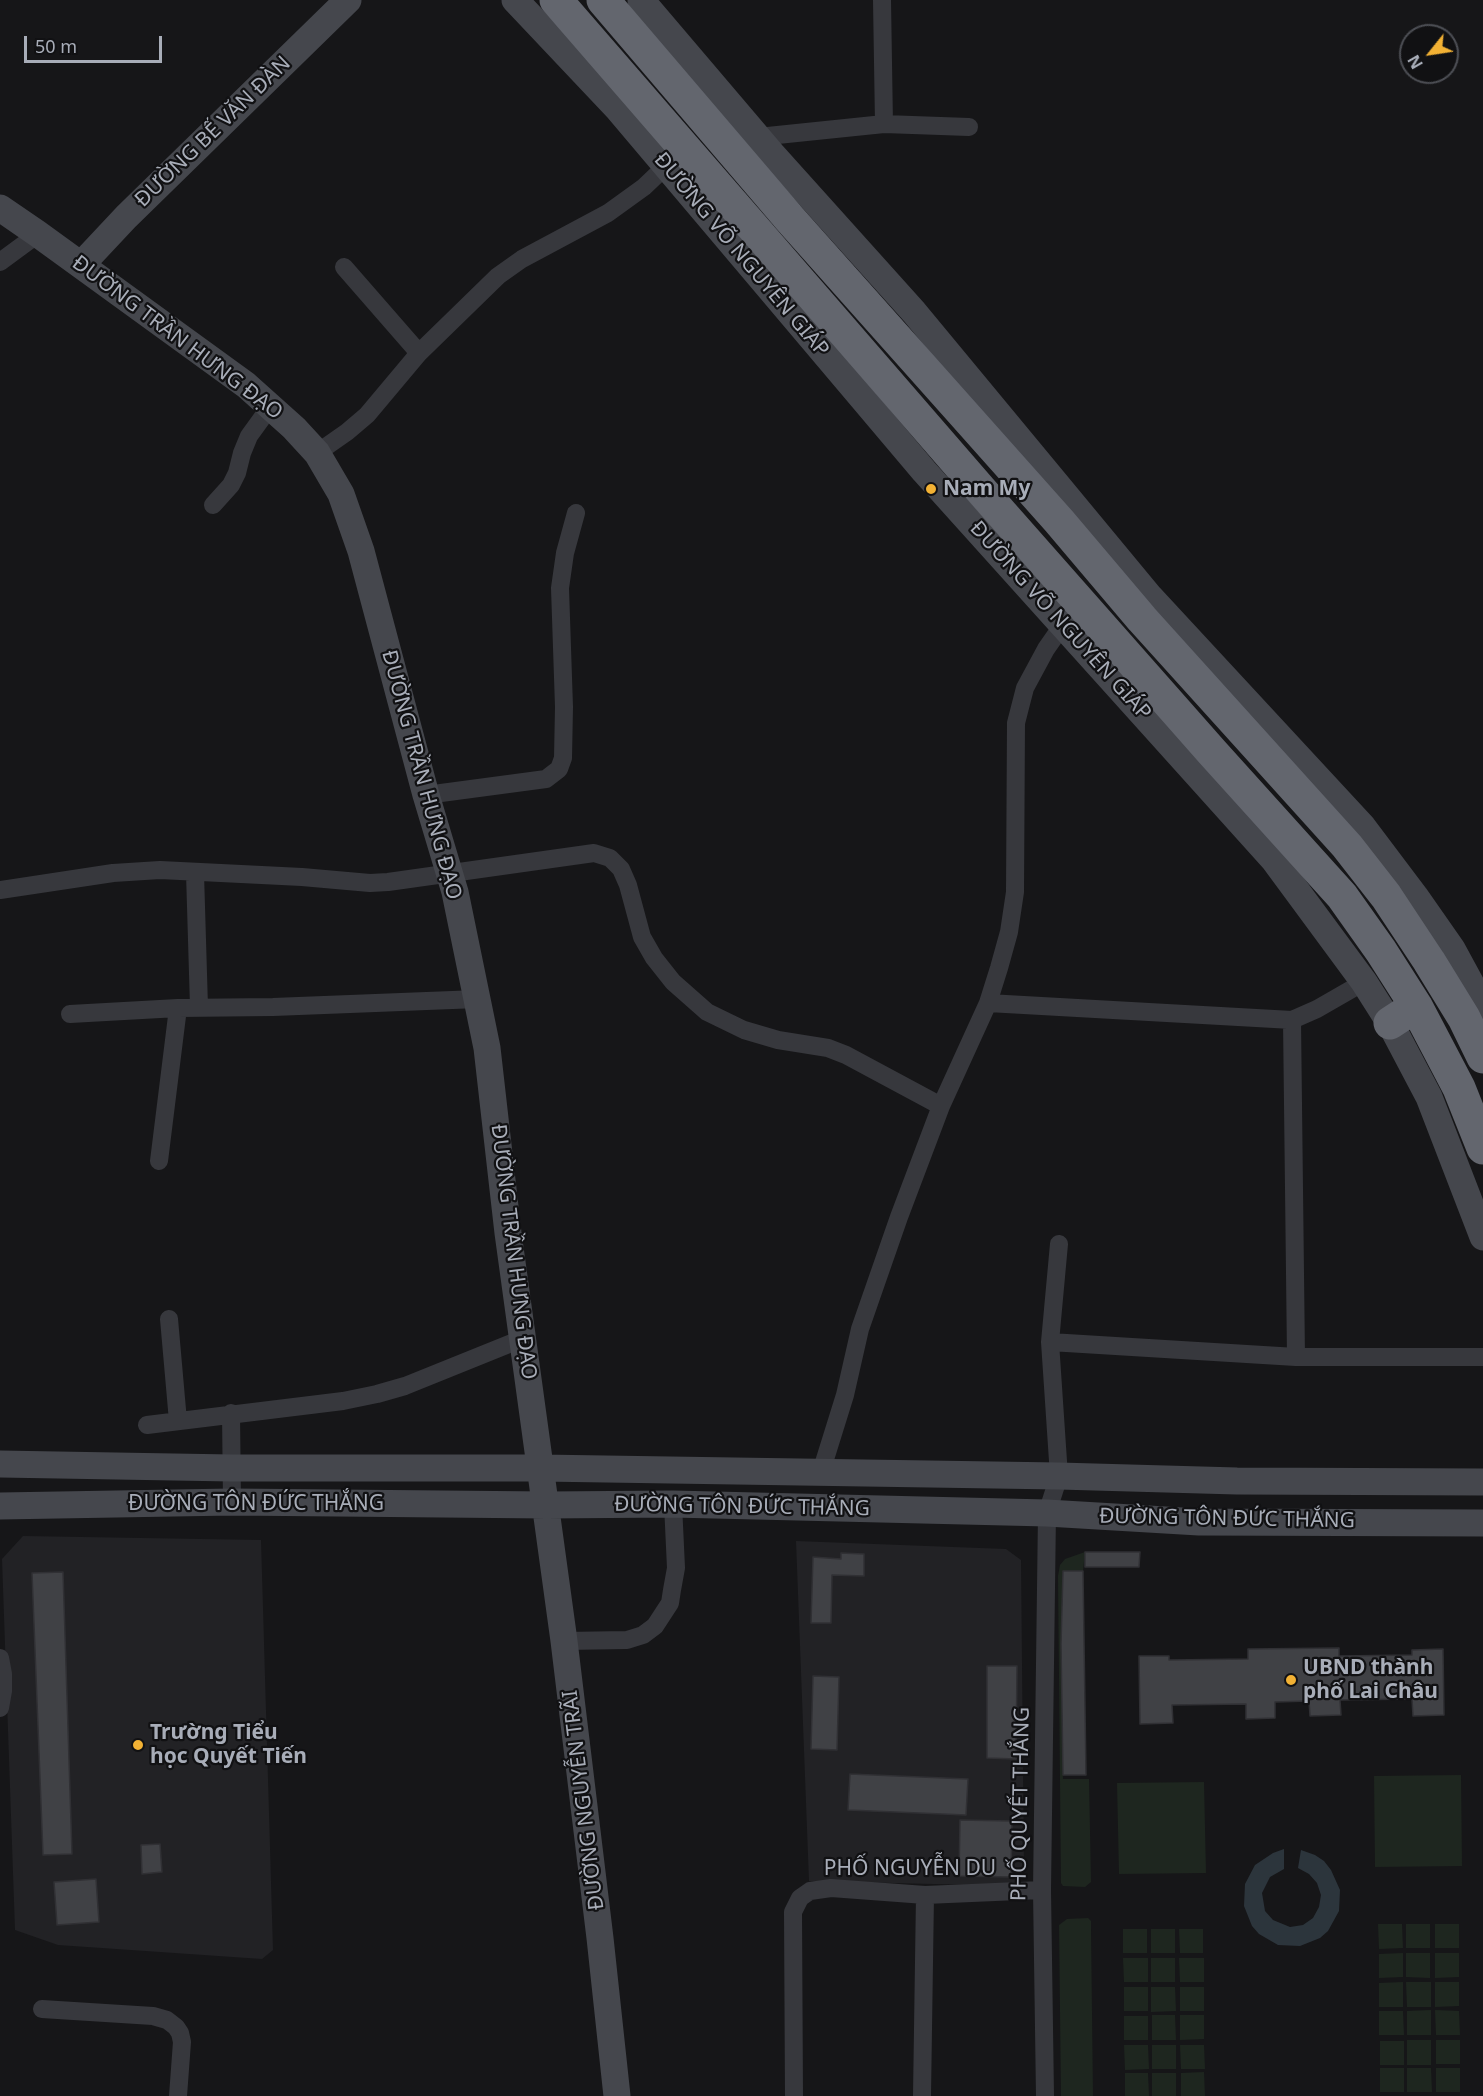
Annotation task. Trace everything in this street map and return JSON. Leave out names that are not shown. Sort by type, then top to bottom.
[{"type":"highway","name":"ĐƯỜNG VÕ NGUYÊN GIÁP","points":[[556,0],[847,337],[1073,616],[1342,896],[1381,951],[1403,1014],[1459,1088],[1483,1148]]},
{"type":"highway","points":[[603,0],[790,219],[1059,521],[1142,619],[1347,846],[1386,896],[1440,955],[1464,1018],[1483,1057]]},
{"type":"street","name":"ĐƯỜNG BẾ VĂN ĐÀN","points":[[81,265],[348,0]]},
{"type":"street","name":"ĐƯỜNG VÕ NGUYÊN GIÁP","points":[[515,0],[618,109],[924,471],[1073,616],[1146,716],[1274,860],[1364,982],[1403,1014],[1430,1097],[1483,1237]]},
{"type":"street","points":[[641,0],[758,137],[914,312],[1150,597],[1363,827],[1415,896],[1440,955],[1483,1006]]},
{"type":"street","points":[[882,0],[884,124]]},
{"type":"street","points":[[758,137],[884,124],[969,126]]},
{"type":"street","points":[[317,453],[367,415],[419,353],[498,276],[522,259],[608,213],[644,187],[666,166]]},
{"type":"street","name":"ĐƯỜNG TRẦN HƯNG ĐẠO","points":[[0,208],[246,385],[294,428],[317,453],[341,494],[361,551],[449,873],[478,999],[487,1048],[508,1233],[547,1505]]},
{"type":"street","points":[[0,262],[38,234]]},
{"type":"street","points":[[344,267],[419,353]]},
{"type":"street","points":[[213,505],[231,485],[249,436],[270,407]]},
{"type":"street","points":[[426,795],[546,779],[559,770],[563,758],[564,707],[560,588],[565,553],[576,513]]},
{"type":"street","points":[[821,1472],[835,1432],[860,1329],[874,1286],[940,1106],[988,1003],[1009,932],[1015,892],[1016,723],[1025,688],[1046,649],[1073,616]]},
{"type":"street","points":[[0,891],[113,873],[160,870],[370,883],[594,854],[610,858],[621,869],[628,885],[642,937],[654,958],[672,982],[707,1012],[744,1030],[778,1040],[828,1048],[940,1106]]},
{"type":"street","points":[[195,873],[200,1007]]},
{"type":"street","points":[[988,1003],[1292,1020],[1317,1009],[1364,982]]},
{"type":"street","points":[[69,1014],[200,1007],[273,1007],[478,999]]},
{"type":"street","points":[[159,1161],[178,1008]]},
{"type":"street","points":[[1292,1020],[1296,1357]]},
{"type":"street","points":[[1059,1245],[1050,1342],[1059,1476]]},
{"type":"street","points":[[169,1319],[178,1421]]},
{"type":"street","points":[[147,1425],[342,1401],[377,1394],[426,1378],[524,1338]]},
{"type":"street","points":[[1050,1342],[1296,1357],[1483,1357]]},
{"type":"street","points":[[231,1413],[232,1502]]},
{"type":"street","name":"ĐƯỜNG TÔN ĐỨC THẮNG","points":[[0,1464],[232,1468],[541,1468],[1237,1481],[1483,1482]]},
{"type":"street","name":"PHỐ QUYẾT THẮNG","points":[[1045,2096],[1042,1890],[1047,1513],[1059,1476]]},
{"type":"street","name":"ĐƯỜNG TÔN ĐỨC THẮNG","points":[[0,1506],[232,1502],[673,1504],[1047,1513],[1199,1522],[1483,1522]]},
{"type":"street","points":[[564,1641],[627,1640],[643,1635],[655,1626],[670,1603],[676,1568],[673,1504]]},
{"type":"street","name":"ĐƯỜNG NGUYỄN TRÃI","points":[[547,1505],[617,2096]]},
{"type":"street","points":[[0,1658],[3,1691],[0,1708]]},
{"type":"street","name":"PHỐ NGUYỄN DU","points":[[794,2096],[793,1912],[800,1898],[810,1891],[831,1888],[925,1895],[1042,1890]]},
{"type":"street","points":[[922,2096],[925,1895]]},
{"type":"street","points":[[42,2009],[153,2016],[176,2026],[182,2042],[178,2096]]},
{"type":"shaded area","name":"Trường Tiểu học Quyết Tiến","points":[[23,1536],[261,1540],[273,1950],[262,1959],[58,1945],[15,1930],[2,1559]]},
{"type":"shaded area","points":[[796,1541],[1006,1549],[1021,1560],[1024,1870],[1016,1886],[809,1881]]},
{"type":"shaded area","points":[[1085,1552],[1083,1571],[1063,1571],[1061,1644],[1063,1779],[1089,1779],[1091,1882],[1085,1887],[1063,1886],[1061,1883],[1058,1576],[1060,1565],[1065,1559]]},
{"type":"shaded area","points":[[1461,1775],[1462,1866],[1375,1867],[1374,1776]]},
{"type":"shaded area","points":[[1204,1782],[1206,1873],[1119,1874],[1117,1783]]},
{"type":"shaded area","points":[[1284,1849],[1284,1869],[1270,1877],[1262,1893],[1265,1911],[1273,1920],[1290,1927],[1303,1925],[1313,1918],[1319,1907],[1321,1895],[1317,1883],[1309,1874],[1298,1868],[1301,1850],[1324,1861],[1340,1890],[1339,1911],[1328,1931],[1320,1938],[1300,1946],[1278,1945],[1259,1934],[1252,1926],[1244,1906],[1245,1884],[1255,1865],[1273,1853]]},
{"type":"shaded area","points":[[1088,1918],[1091,1921],[1093,2096],[1061,2096],[1059,1925],[1067,1919]]},
{"type":"shaded area","points":[[1378,1924],[1402,1924],[1403,1948],[1379,1949]]},
{"type":"shaded area","points":[[1406,1924],[1430,1924],[1430,1948],[1406,1948]]},
{"type":"shaded area","points":[[1435,1924],[1459,1924],[1459,1948],[1435,1948]]},
{"type":"shaded area","points":[[1123,1929],[1147,1929],[1147,1953],[1123,1953]]},
{"type":"shaded area","points":[[1151,1929],[1175,1929],[1175,1953],[1151,1953]]},
{"type":"shaded area","points":[[1179,1929],[1203,1929],[1203,1953],[1180,1953]]},
{"type":"shaded area","points":[[1403,1953],[1403,1977],[1379,1978],[1379,1954]]},
{"type":"shaded area","points":[[1406,1953],[1430,1953],[1430,1978],[1406,1977]]},
{"type":"shaded area","points":[[1435,1953],[1459,1953],[1459,1977],[1435,1978]]},
{"type":"shaded area","points":[[1123,1958],[1148,1958],[1148,1982],[1124,1982]]},
{"type":"shaded area","points":[[1151,1958],[1175,1958],[1175,1982],[1151,1982]]},
{"type":"shaded area","points":[[1179,1958],[1204,1958],[1204,1982],[1180,1982]]},
{"type":"shaded area","points":[[1403,1982],[1403,2007],[1379,2007],[1379,1983]]},
{"type":"shaded area","points":[[1406,1982],[1431,1982],[1431,2007],[1407,2007]]},
{"type":"shaded area","points":[[1435,1982],[1459,1982],[1459,2006],[1435,2007]]},
{"type":"shaded area","points":[[1124,1987],[1148,1987],[1148,2011],[1124,2011]]},
{"type":"shaded area","points":[[1151,1987],[1175,1987],[1176,2011],[1151,2012]]},
{"type":"shaded area","points":[[1180,1987],[1204,1987],[1204,2011],[1180,2011]]},
{"type":"shaded area","points":[[1431,2010],[1431,2035],[1407,2035],[1407,2011]]},
{"type":"shaded area","points":[[1435,2010],[1459,2011],[1460,2035],[1436,2035]]},
{"type":"shaded area","points":[[1379,2011],[1403,2011],[1404,2035],[1379,2035]]},
{"type":"shaded area","points":[[1152,2015],[1175,2015],[1176,2040],[1152,2040]]},
{"type":"shaded area","points":[[1180,2015],[1204,2015],[1204,2039],[1180,2040]]},
{"type":"shaded area","points":[[1124,2016],[1148,2016],[1148,2040],[1124,2040]]},
{"type":"shaded area","points":[[1407,2040],[1431,2040],[1431,2065],[1407,2065]]},
{"type":"shaded area","points":[[1436,2040],[1460,2040],[1460,2064],[1436,2064]]},
{"type":"shaded area","points":[[1380,2041],[1404,2041],[1404,2065],[1380,2065]]},
{"type":"shaded area","points":[[1124,2045],[1148,2045],[1149,2069],[1125,2070]]},
{"type":"shaded area","points":[[1152,2045],[1176,2045],[1176,2069],[1152,2069]]},
{"type":"shaded area","points":[[1180,2045],[1204,2045],[1205,2069],[1181,2069]]},
{"type":"shaded area","points":[[1380,2068],[1404,2068],[1404,2092],[1380,2092]]},
{"type":"shaded area","points":[[1407,2068],[1431,2068],[1432,2092],[1407,2092]]},
{"type":"shaded area","points":[[1436,2068],[1460,2068],[1460,2092],[1436,2092]]},
{"type":"shaded area","points":[[1204,2072],[1205,2096],[1181,2096],[1181,2073]]},
{"type":"shaded area","points":[[1125,2073],[1148,2073],[1149,2096],[1125,2096]]},
{"type":"shaded area","points":[[1152,2073],[1176,2073],[1176,2096],[1152,2096]]},
{"type":"building","points":[[1085,1552],[1140,1552],[1139,1567],[1085,1567]]},
{"type":"building","points":[[841,1553],[864,1554],[864,1576],[832,1575],[831,1623],[811,1623],[813,1557],[841,1559]]},
{"type":"building","points":[[1063,1571],[1083,1571],[1086,1775],[1063,1775],[1061,1644]]},
{"type":"building","points":[[63,1572],[72,1854],[43,1855],[32,1573]]},
{"type":"building","name":"UBND thành phố Lai Châu","points":[[1339,1648],[1339,1656],[1412,1655],[1412,1650],[1443,1649],[1444,1715],[1413,1716],[1412,1699],[1340,1700],[1341,1715],[1310,1716],[1309,1701],[1275,1702],[1275,1718],[1246,1719],[1246,1704],[1172,1705],[1173,1723],[1140,1724],[1139,1656],[1169,1656],[1169,1660],[1248,1659],[1248,1649]]},
{"type":"building","points":[[987,1666],[1017,1666],[1016,1759],[987,1758]]},
{"type":"building","points":[[813,1676],[839,1677],[837,1750],[811,1749]]},
{"type":"building","points":[[850,1774],[968,1779],[966,1815],[848,1810]]},
{"type":"building","points":[[960,1820],[1012,1821],[1011,1877],[959,1876]]},
{"type":"building","points":[[160,1844],[162,1872],[142,1874],[141,1845]]},
{"type":"building","points":[[96,1879],[99,1922],[57,1925],[54,1882]]},
{"type":"place","name":"Nam My","points":[[931,489]]},
{"type":"place","name":"UBND thành phố Lai Châu","points":[[1291,1680]]},
{"type":"place","name":"Trường Tiểu học Quyết Tiến","points":[[138,1745]]}]
